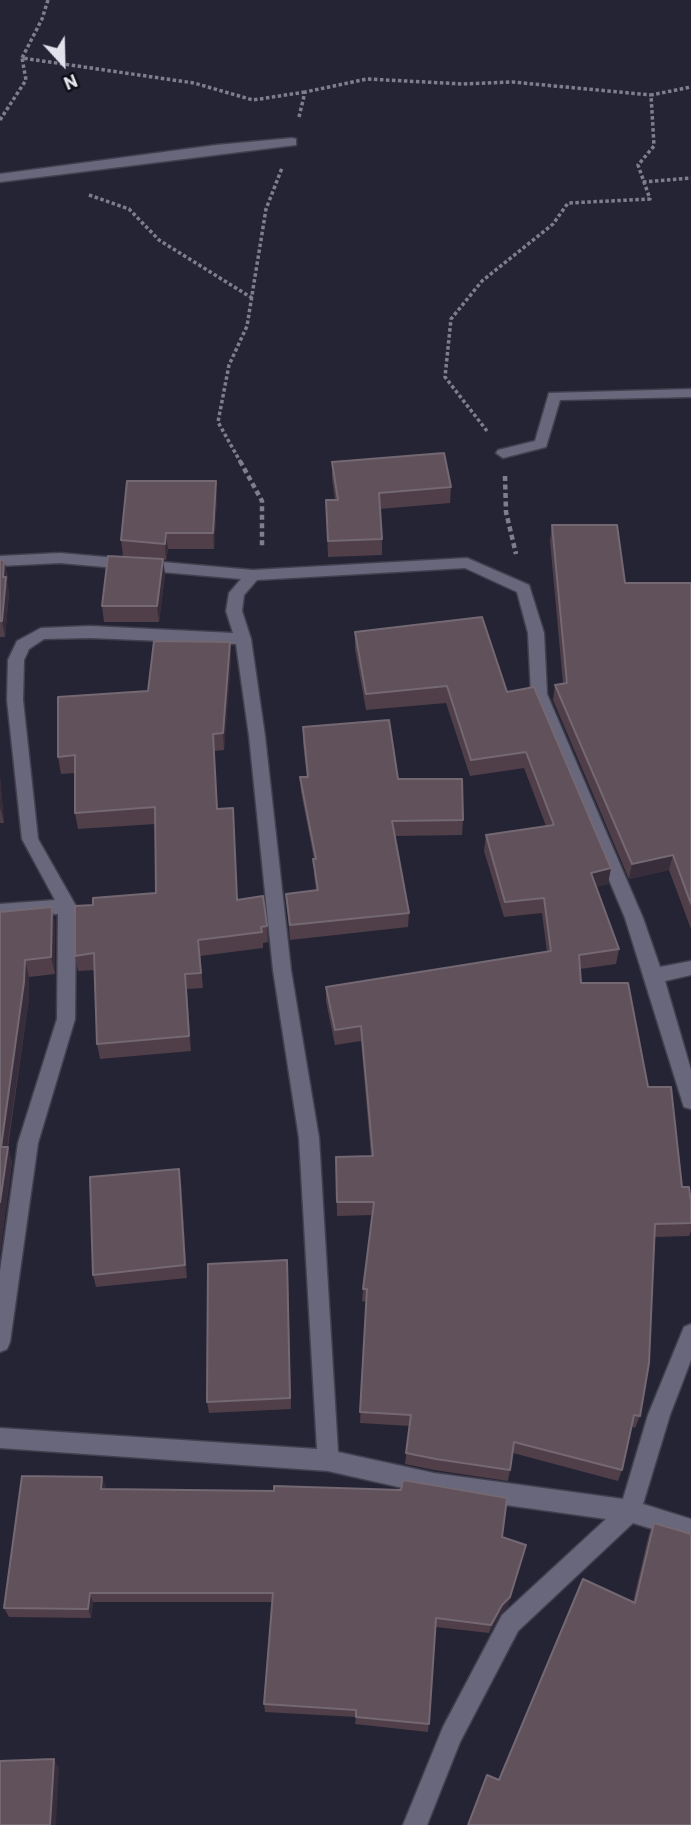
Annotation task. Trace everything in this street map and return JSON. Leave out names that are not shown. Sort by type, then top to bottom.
[{"type":"street","points":[[0,178],[216,149],[292,142]]},
{"type":"street","points":[[503,453],[541,444],[554,397],[691,393]]},
{"type":"street","points":[[0,561],[60,558],[253,575],[467,563],[524,589],[536,633],[539,694],[574,772],[654,976],[691,1101]]},
{"type":"street","points":[[253,575],[237,593],[234,611],[243,639],[257,736],[282,971],[309,1138],[328,1460]]},
{"type":"street","points":[[0,1342],[28,1143],[66,1019],[67,906],[30,839],[7,700],[16,660],[23,645],[41,634],[90,632],[243,639]]},
{"type":"street","points":[[0,911],[67,906]]},
{"type":"street","points":[[654,976],[691,968]]},
{"type":"street","points":[[415,1825],[451,1735],[510,1623],[630,1511],[659,1415],[691,1334]]},
{"type":"street","points":[[0,1438],[328,1460],[434,1484],[630,1511],[691,1530]]},
{"type":"path","points":[[0,120],[26,80],[22,58],[42,19],[48,0]]},
{"type":"path","points":[[22,58],[194,83],[253,100],[367,79],[463,84],[512,82],[650,95],[691,88]]},
{"type":"path","points":[[253,575],[262,559],[262,501],[218,422],[229,365],[247,326],[266,209],[292,142],[305,92]]},
{"type":"path","points":[[524,589],[506,512],[503,453],[445,377],[451,319],[482,281],[553,224],[568,203],[650,200],[638,165],[654,146],[650,95]]},
{"type":"path","points":[[643,182],[691,178]]},
{"type":"path","points":[[86,194],[129,209],[159,240],[252,298]]},
{"type":"building","points":[[444,453],[451,487],[379,493],[382,539],[328,541],[326,500],[338,500],[332,462]]},
{"type":"building","points":[[127,481],[216,481],[213,533],[166,533],[165,544],[121,540]]},
{"type":"building","points":[[552,525],[617,525],[625,583],[691,583],[691,904],[673,855],[632,864],[555,685],[567,683]]},
{"type":"building","points":[[108,556],[163,559],[157,606],[102,606]]},
{"type":"building","points":[[0,560],[4,560],[3,577],[6,577],[2,621],[0,621]]},
{"type":"building","points":[[482,617],[507,692],[534,687],[611,868],[591,873],[619,949],[579,955],[581,983],[628,983],[648,1087],[671,1087],[682,1187],[689,1187],[691,1223],[655,1224],[649,1363],[640,1416],[634,1415],[622,1470],[514,1442],[510,1470],[406,1453],[411,1415],[360,1412],[367,1289],[363,1289],[374,1202],[337,1202],[336,1157],[373,1156],[361,1026],[335,1030],[326,987],[551,951],[544,898],[505,902],[486,835],[554,825],[526,752],[471,760],[447,686],[366,694],[355,632]]},
{"type":"building","points":[[154,641],[230,642],[223,733],[213,734],[217,809],[233,808],[237,900],[263,896],[267,926],[261,927],[262,932],[198,940],[201,973],[185,974],[189,1036],[97,1044],[94,953],[75,956],[75,906],[93,905],[93,898],[156,893],[155,807],[75,813],[75,755],[58,757],[58,697],[148,691]]},
{"type":"building","points":[[389,720],[398,779],[462,779],[463,820],[392,821],[409,913],[290,925],[286,894],[318,890],[313,859],[316,859],[300,777],[308,777],[303,727]]},
{"type":"building","points":[[52,907],[51,957],[25,960],[1,1147],[8,1147],[0,1202],[0,912]]},
{"type":"building","points":[[179,1169],[185,1265],[93,1275],[90,1177]]},
{"type":"building","points":[[287,1260],[290,1398],[207,1402],[208,1264]]},
{"type":"building","points":[[22,1476],[102,1477],[101,1489],[274,1491],[274,1486],[401,1490],[403,1480],[507,1498],[502,1537],[526,1545],[510,1597],[502,1605],[491,1625],[436,1618],[429,1724],[356,1717],[356,1710],[264,1704],[273,1593],[90,1593],[88,1609],[4,1608]]},
{"type":"building","points":[[654,1523],[691,1534],[691,1825],[468,1825],[487,1775],[499,1780],[583,1579],[635,1603]]},
{"type":"building","points":[[54,1759],[50,1825],[0,1825],[0,1761]]}]
